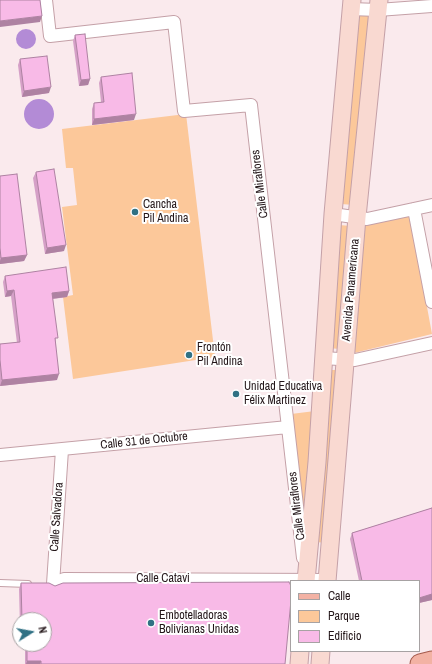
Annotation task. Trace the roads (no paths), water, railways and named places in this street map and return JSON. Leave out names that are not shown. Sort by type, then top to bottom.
[{"type":"main road","name":"Avenida Panamericana","points":[[306,580],[317,462],[333,214],[352,4]]},
{"type":"main road","name":"Avenida Panamericana","points":[[328,580],[357,217],[379,5]]},
{"type":"main road","points":[[299,664],[300,652]]},
{"type":"main road","points":[[320,664],[321,652]]},
{"type":"main road","points":[[420,664],[432,661]]},
{"type":"street","name":"Calle Miraflores","points":[[46,0],[50,36],[174,22],[184,111],[251,105],[306,580]]},
{"type":"street","points":[[352,4],[432,6]]},
{"type":"street","points":[[333,214],[367,219],[432,205]]},
{"type":"street","points":[[414,209],[432,302]]},
{"type":"street","points":[[323,358],[354,360],[432,343]]},
{"type":"street","name":"Calle 31 de Octubre","points":[[0,455],[288,427]]},
{"type":"street","name":"Calle Salvadora","points":[[49,584],[62,450]]},
{"type":"street","name":"Calle Catavi","points":[[49,584],[64,579],[306,580]]},
{"type":"lane","points":[[0,583],[38,584]]},
{"type":"place","name":"Cancha Pil Andina","points":[[135,212]]},
{"type":"place","name":"Frontón Pil Andina","points":[[189,355]]},
{"type":"place","name":"Unidad Educativa Félix Martinez","points":[[236,394]]},
{"type":"place","name":"Embotelladoras Bolivianas Unidas","points":[[151,623]]}]
